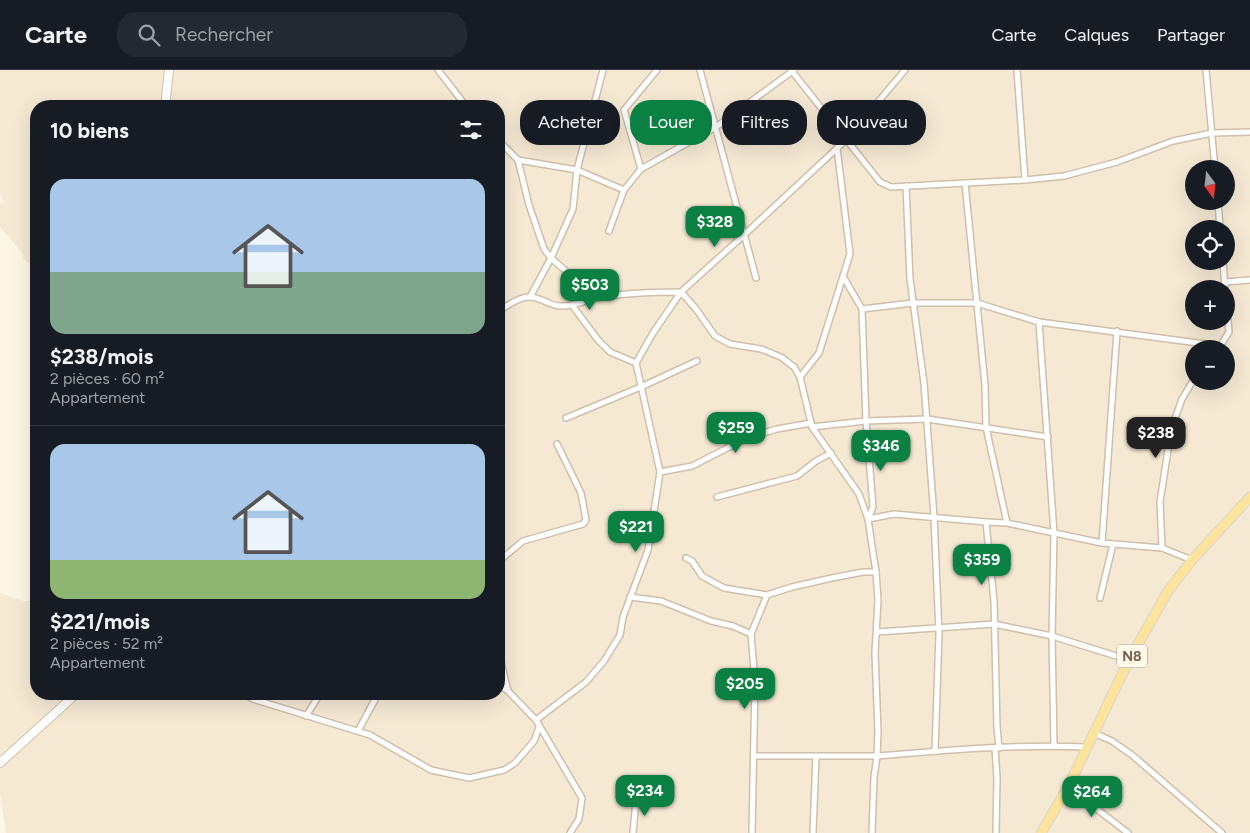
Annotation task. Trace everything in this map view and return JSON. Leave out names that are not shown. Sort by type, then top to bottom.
[{"type":"main road","name":"N8","points":[[1043,832],[1068,787],[1130,660],[1168,591],[1192,560],[1250,497]]},
{"type":"street","points":[[166,100],[169,70]]},
{"type":"street","points":[[438,70],[461,100]]},
{"type":"street","points":[[530,297],[551,258],[573,209],[577,170],[603,70]]},
{"type":"street","points":[[642,169],[624,110],[657,70]]},
{"type":"street","points":[[700,70],[756,278]]},
{"type":"street","points":[[880,100],[905,70]]},
{"type":"street","points":[[1017,70],[1025,180]]},
{"type":"street","points":[[1206,70],[1214,160]]},
{"type":"street","points":[[609,231],[624,190],[642,169],[716,127],[793,71],[817,102]]},
{"type":"street","points":[[850,145],[880,182],[891,187],[1025,180],[1064,176],[1116,162],[1174,141],[1212,133],[1250,132]]},
{"type":"street","points":[[536,720],[586,682],[604,662],[620,635],[623,617],[648,550],[660,472],[643,386],[636,363],[680,292],[840,145]]},
{"type":"street","points":[[505,148],[518,160],[544,249],[551,258],[597,298]]},
{"type":"street","points":[[800,377],[819,353],[850,254],[837,148]]},
{"type":"street","points":[[518,160],[577,170],[624,190]]},
{"type":"street","points":[[965,183],[985,385],[986,428],[1007,523]]},
{"type":"street","points":[[906,186],[910,279],[924,383],[934,517],[938,627],[935,751]]},
{"type":"street","points":[[844,278],[862,309],[866,421],[873,507],[868,519]]},
{"type":"street","points":[[1235,281],[1250,280]]},
{"type":"street","points":[[505,307],[510,303],[530,297],[549,304],[572,305],[597,298],[653,292],[680,292],[696,309],[716,336],[730,344],[761,349],[781,358],[794,367],[800,377],[812,425],[859,494],[868,519],[876,572],[877,632],[875,653],[878,732],[872,833]]},
{"type":"street","points":[[862,309],[913,303],[977,304],[1039,322],[1185,342]]},
{"type":"street","points":[[572,305],[598,340],[610,352],[636,363]]},
{"type":"street","points":[[1039,322],[1054,533],[1052,636],[1054,746]]},
{"type":"street","points":[[1102,543],[1117,331]]},
{"type":"street","points":[[566,418],[697,362]]},
{"type":"street","points":[[1162,548],[1160,502],[1171,430],[1182,399],[1187,390]]},
{"type":"street","points":[[660,472],[692,466],[749,437],[777,429],[812,425],[926,419],[1048,437]]},
{"type":"street","points":[[505,556],[523,541],[583,524],[586,520],[581,493],[557,444]]},
{"type":"street","points":[[717,496],[797,476],[816,461],[831,453]]},
{"type":"street","points":[[868,519],[894,514],[1007,523],[1102,543],[1162,548],[1192,560]]},
{"type":"street","points":[[986,522],[994,601],[998,778],[996,833]]},
{"type":"street","points":[[1100,598],[1113,544]]},
{"type":"street","points":[[686,558],[692,562],[702,576],[724,588],[766,595],[800,585],[863,572],[876,572]]},
{"type":"street","points":[[752,833],[755,682],[751,634],[766,595]]},
{"type":"street","points":[[630,597],[661,602],[711,621],[733,626],[751,634]]},
{"type":"street","points":[[877,632],[994,624],[1052,636],[1130,660]]},
{"type":"street","points":[[505,679],[508,691]]},
{"type":"street","points":[[505,689],[536,720],[582,798],[579,819],[570,833]]},
{"type":"street","points":[[0,764],[69,700]]},
{"type":"street","points":[[256,700],[358,730],[431,770],[469,778],[504,770],[515,763],[534,741],[539,727]]},
{"type":"street","points":[[306,716],[316,700]]},
{"type":"street","points":[[358,730],[375,700]]},
{"type":"street","points":[[1094,733],[1112,741],[1132,755],[1222,833]]},
{"type":"street","points":[[754,756],[877,756],[997,748],[1087,747]]},
{"type":"street","points":[[813,833],[816,756]]},
{"type":"street","points":[[1068,787],[1128,833]]},
{"type":"street","points":[[633,833],[636,800],[657,801]]},
{"type":"shaded area","points":[[0,70],[1250,70],[1250,833],[6,833],[0,793],[0,593],[24,601],[30,601],[30,700],[505,700],[505,100],[30,100],[30,264],[0,227],[0,204],[4,202],[0,192]]}]
